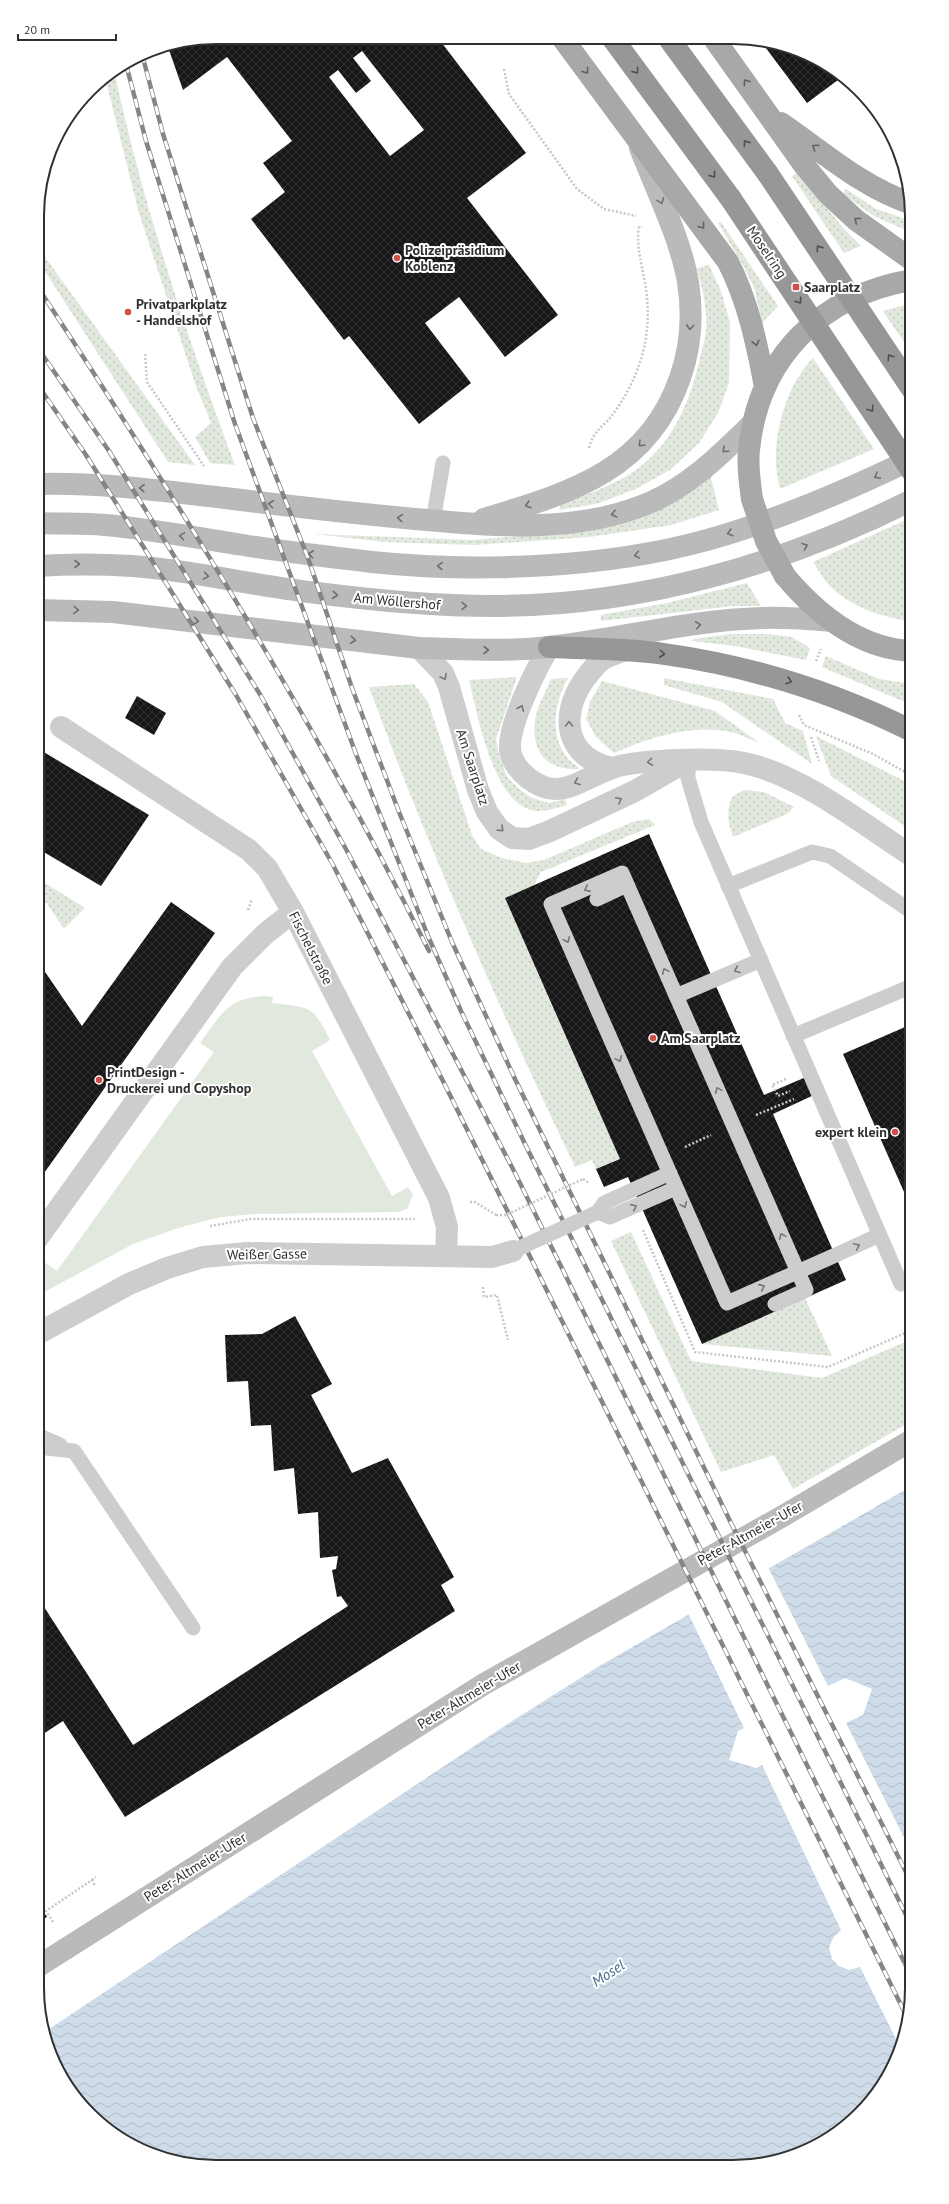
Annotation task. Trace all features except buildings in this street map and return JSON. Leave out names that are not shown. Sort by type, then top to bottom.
[{"type":"highway","name":"Moselring","points":[[617,44],[731,199],[905,460]]},
{"type":"highway","points":[[673,44],[768,174],[905,379]]},
{"type":"highway","points":[[549,647],[663,654],[726,665],[782,678],[858,705],[905,728]]},
{"type":"main road","points":[[567,44],[728,262],[748,308],[766,387]]},
{"type":"main road","points":[[718,44],[804,165],[828,194],[856,220],[902,248]]},
{"type":"main road","points":[[769,114],[858,177],[891,196],[905,201]]},
{"type":"main road","points":[[905,281],[886,284],[861,293],[826,312],[792,345],[766,387],[753,423],[749,451],[752,499],[766,541],[785,576],[814,608],[854,635],[881,645],[905,650]]},
{"type":"street","points":[[467,524],[534,504],[603,474],[623,460],[653,431],[664,416],[676,392],[684,368],[689,344],[691,305],[688,281],[682,260],[637,139]]},
{"type":"street","points":[[44,484],[154,489],[350,513],[467,524],[522,526],[558,524],[585,521],[628,511],[668,494],[710,464],[753,423]]},
{"type":"street","points":[[44,523],[115,526],[245,546],[374,562],[442,566],[558,564],[614,558],[675,548],[746,528],[806,507],[905,461]]},
{"type":"street","name":"Am Wöllershof","points":[[44,566],[133,566],[307,592],[407,603],[495,606],[547,604],[628,594],[711,577],[755,564],[832,537],[905,503]]},
{"type":"street","points":[[44,533],[78,524]]},
{"type":"street","points":[[44,610],[120,612],[419,648],[510,650],[549,647],[726,621],[762,618],[832,621]]},
{"type":"street","name":"Am Saarplatz","points":[[549,647],[535,672],[515,721],[509,748],[517,767],[533,782],[545,787],[556,789],[613,768],[662,761],[715,760],[744,762],[769,770],[802,785],[905,851]]},
{"type":"street","name":"Am Saarplatz","points":[[419,648],[442,673],[449,687],[478,790],[487,812],[499,829],[512,838],[529,839],[550,831],[636,791],[688,761]]},
{"type":"street","name":"Am Saarplatz","points":[[613,768],[600,765],[580,751],[569,730],[569,719],[575,697],[591,671],[603,659],[623,651]]},
{"type":"street","name":"Fischelstraße","points":[[61,727],[249,850],[267,868],[293,912],[439,1198],[447,1227],[446,1256]]},
{"type":"street","points":[[44,1230],[232,968],[265,934],[293,912]]},
{"type":"street","name":"Weißer Gasse","points":[[44,1330],[136,1281],[168,1268],[203,1258],[247,1253],[492,1257],[514,1251]]},
{"type":"street","name":"Peter-Altmeier-Ufer","points":[[44,1963],[484,1684],[783,1516],[905,1444]]},
{"type":"lane","points":[[433,521],[443,463]]},
{"type":"lane","points":[[688,761],[688,778],[701,822],[901,1284]]},
{"type":"lane","points":[[728,886],[812,852],[830,856],[905,907]]},
{"type":"lane","points":[[775,1304],[806,1290],[798,1272],[733,1126],[622,873],[551,904],[727,1303],[798,1272],[879,1235]]},
{"type":"lane","points":[[596,899],[627,885]]},
{"type":"lane","points":[[676,996],[761,960]]},
{"type":"lane","points":[[793,1036],[905,989]]},
{"type":"lane","points":[[514,1251],[598,1212],[604,1203],[670,1173]]},
{"type":"lane","points":[[598,1212],[610,1217],[676,1188]]},
{"type":"lane","points":[[44,1438],[74,1451],[193,1628]]},
{"type":"lane","points":[[44,1448],[74,1451]]},
{"type":"path","points":[[504,69],[509,94],[577,189],[604,209],[634,215]]},
{"type":"path","points":[[589,450],[592,436],[613,415],[632,386],[644,348],[649,314],[644,280],[636,244],[639,227],[644,226]]},
{"type":"path","points":[[145,354],[147,382],[195,453]]},
{"type":"path","points":[[815,664],[820,652]]},
{"type":"path","points":[[799,712],[799,718],[804,725],[873,754],[905,772]]},
{"type":"path","points":[[811,737],[819,762]]},
{"type":"path","points":[[248,911],[253,894]]},
{"type":"path","points":[[662,1157],[733,1126]]},
{"type":"path","points":[[496,1215],[506,1215],[583,1179]]},
{"type":"path","points":[[483,1287],[484,1297],[497,1294],[508,1340]]},
{"type":"path","points":[[48,1926],[53,1923],[46,1911],[96,1878]]},
{"type":"path","points":[[92,1880],[95,1886]]},
{"type":"shaded area","points":[[115,77],[138,171],[167,270],[235,465],[210,463],[195,437],[211,423],[196,386],[139,213],[107,84]]},
{"type":"shaded area","points":[[798,172],[843,228],[861,246],[844,253],[792,176]]},
{"type":"shaded area","points":[[846,189],[876,209],[905,219],[905,230],[874,216],[843,194]]},
{"type":"shaded area","points":[[721,222],[778,306],[762,323],[755,290],[743,265],[718,223]]},
{"type":"shaded area","points":[[44,256],[195,465],[168,462],[44,270]]},
{"type":"shaded area","points":[[709,265],[721,291],[730,323],[729,383],[718,413],[699,443],[670,470],[636,489],[596,504],[560,510],[560,504],[613,483],[630,474],[657,451],[668,438],[684,408],[696,375],[706,331],[703,291],[697,268]]},
{"type":"shaded area","points":[[905,305],[905,344],[883,311]]},
{"type":"shaded area","points":[[813,358],[874,449],[780,489],[776,459],[777,442],[782,416],[797,379]]},
{"type":"shaded area","points":[[710,474],[719,510],[671,525],[590,537],[474,545],[386,542],[313,534],[473,540],[566,532]]},
{"type":"shaded area","points":[[905,520],[905,620],[868,610],[837,593],[827,583],[813,562]]},
{"type":"shaded area","points":[[747,583],[761,606],[733,606],[601,621],[601,615],[667,603]]},
{"type":"shaded area","points":[[732,634],[766,634],[792,637],[810,648],[806,660],[735,646],[692,641],[693,639]]},
{"type":"shaded area","points":[[826,656],[879,679],[905,683],[905,702],[822,667]]},
{"type":"shaded area","points":[[517,677],[496,739],[499,755],[507,777],[519,789],[532,798],[549,803],[565,799],[567,805],[549,810],[535,811],[518,803],[506,790],[489,754],[482,734],[469,680]]},
{"type":"shaded area","points":[[568,678],[563,687],[557,707],[557,737],[567,758],[580,769],[558,767],[550,763],[539,751],[534,732],[536,715],[551,679]]},
{"type":"shaded area","points":[[664,678],[773,699],[785,723],[803,731],[812,764],[722,702],[664,685]]},
{"type":"shaded area","points":[[602,681],[715,711],[758,742],[730,732],[711,730],[683,731],[641,742],[614,753],[596,737],[586,719],[590,702]]},
{"type":"shaded area","points":[[414,684],[428,702],[472,835],[481,849],[502,858],[526,863],[544,860],[632,822],[649,819],[655,825],[541,872],[534,885],[620,1159],[596,1169],[592,1160],[575,1167],[547,1108],[466,929],[416,809],[369,687]]},
{"type":"shaded area","points":[[816,736],[905,781],[905,826],[831,776]]},
{"type":"shaded area","points":[[744,790],[764,792],[794,807],[787,814],[733,837],[729,822],[729,807],[732,797]]},
{"type":"shaded area","points":[[44,882],[85,908],[64,929],[46,902],[44,903]]},
{"type":"shaded area","points":[[252,997],[273,997],[272,1003],[303,1007],[314,1014],[319,1020],[330,1040],[312,1051],[392,1196],[408,1187],[413,1195],[407,1209],[399,1212],[254,1214],[221,1217],[178,1228],[133,1244],[44,1292],[44,1262],[57,1271],[214,1052],[200,1043],[226,1010],[233,1004]]},
{"type":"shaded area","points":[[631,1232],[691,1361],[822,1378],[905,1342],[905,1425],[793,1489],[774,1455],[721,1472],[611,1241]]},
{"type":"shaded area","points":[[805,1298],[832,1356],[702,1344]]},
{"type":"water","name":"Mosel","points":[[905,1490],[905,1999],[902,2021],[892,2054],[882,2074],[855,2110],[819,2137],[799,2147],[766,2157],[744,2160],[205,2160],[183,2157],[150,2147],[130,2137],[94,2110],[67,2074],[57,2054],[49,2029],[509,1723],[601,1665]]},
{"type":"pier","points":[[767,1565],[828,1686],[845,1678],[872,1689],[863,1715],[846,1723],[905,1839],[905,1999],[902,2021],[897,2040],[860,1967],[849,1970],[839,1966],[832,1959],[829,1948],[833,1938],[841,1930],[762,1765],[756,1768],[729,1760],[738,1731],[744,1728],[687,1611]]},
{"type":"railway","points":[[144,60],[163,134],[253,418],[308,558],[352,688],[399,812],[452,942],[515,1079],[731,1523],[905,1870]]},
{"type":"railway","points":[[127,69],[146,141],[235,424],[356,754],[428,936],[461,1011],[526,1146],[905,1913]]},
{"type":"railway","points":[[44,297],[142,448],[243,612],[339,780],[429,951]]},
{"type":"railway","points":[[44,357],[109,451],[261,696],[347,851],[514,1171],[905,1964]]},
{"type":"railway","points":[[44,394],[86,455],[236,695],[332,863],[442,1079],[904,2011]]},
{"type":"place","name":"Polizeipräsidium Koblenz","points":[[397,258]]},
{"type":"place","name":"Saarplatz","points":[[796,287]]},
{"type":"place","name":"Privatparkplatz - Handelshof","points":[[128,312]]},
{"type":"place","name":"Am Saarplatz","points":[[653,1038]]},
{"type":"place","name":"PrintDesign - Druckerei und Copyshop","points":[[99,1080]]},
{"type":"place","name":"expert klein","points":[[895,1132]]}]
